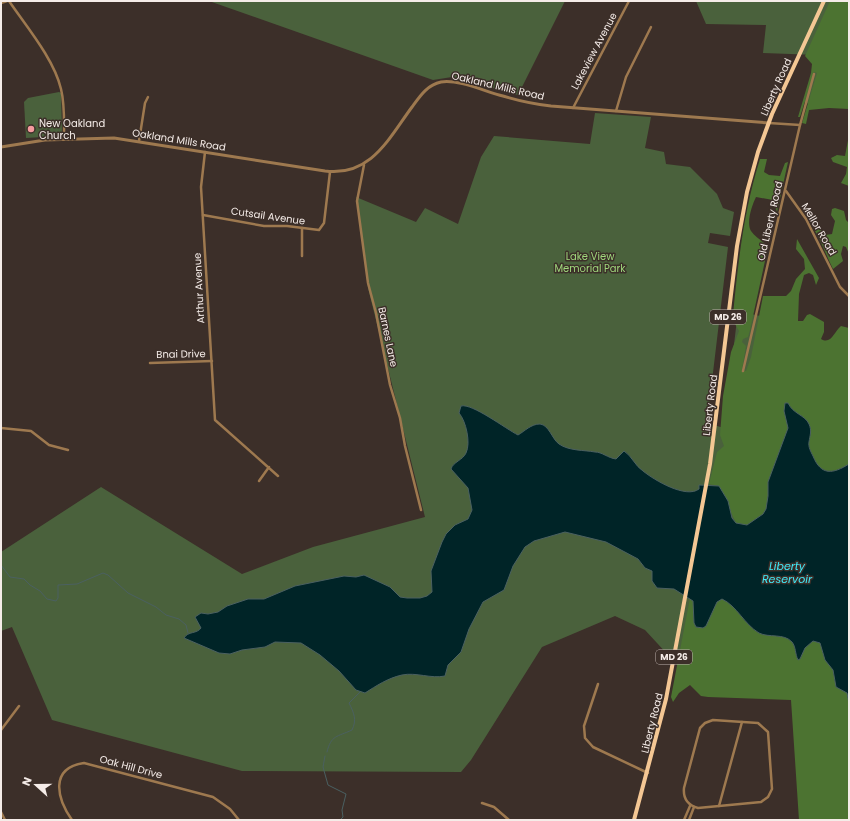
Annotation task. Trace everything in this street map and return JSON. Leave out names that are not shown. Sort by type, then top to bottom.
[{"type":"main road","name":"Liberty Road","points":[[634,820],[648,773],[666,699],[710,464],[740,224],[750,181],[769,123],[824,1]]},
{"type":"street","points":[[1,3],[8,1],[40,47],[59,81],[63,103],[64,139]]},
{"type":"street","name":"Lakeview Avenue","points":[[572,109],[629,1]]},
{"type":"street","points":[[616,112],[628,72],[651,27]]},
{"type":"street","name":"Old Liberty Road","points":[[743,371],[800,125],[814,74]]},
{"type":"street","name":"Oakland Mills Road","points":[[1,147],[34,141],[110,137],[330,172],[346,171],[364,165],[380,151],[423,93],[438,83],[456,82],[527,102],[572,109],[800,125]]},
{"type":"street","points":[[140,141],[145,103],[148,97]]},
{"type":"street","name":"Arthur Avenue","points":[[205,152],[201,181],[215,420],[269,467]]},
{"type":"street","name":"Barnes Lane","points":[[364,165],[357,200],[369,289],[376,314],[390,385],[400,418],[405,446],[421,510]]},
{"type":"street","name":"Cutsail Avenue","points":[[203,215],[264,226],[317,230],[322,227],[330,172]]},
{"type":"street","name":"Mellor Road","points":[[785,191],[806,219],[840,287],[849,296]]},
{"type":"street","points":[[302,228],[302,256]]},
{"type":"street","name":"Bnai Drive","points":[[150,362],[212,362]]},
{"type":"street","points":[[1,428],[31,431],[49,445],[68,450]]},
{"type":"street","points":[[259,481],[269,467],[278,476]]},
{"type":"street","points":[[598,684],[584,726],[585,738],[594,746],[648,773]]},
{"type":"street","points":[[1,730],[19,706]]},
{"type":"street","points":[[712,720],[758,723],[768,732],[772,789],[768,797],[761,802],[719,806],[690,806],[684,797],[684,788],[700,728],[705,723],[712,720]]},
{"type":"street","points":[[719,806],[742,722]]},
{"type":"street","name":"Oak Hill Drive","points":[[72,820],[62,802],[59,782],[70,768],[84,763],[213,797],[230,809],[239,820]]},
{"type":"street","points":[[482,803],[494,807],[509,820]]},
{"type":"street","points":[[684,820],[690,806]]},
{"type":"street","points":[[689,820],[694,807]]},
{"type":"street","points":[[1,812],[5,820]]},
{"type":"green space","points":[[209,1],[565,1],[518,95],[452,77],[433,80]]},
{"type":"green space","points":[[696,1],[849,1],[809,104],[803,102],[818,55],[763,53],[766,25],[706,24]]},
{"type":"green space","points":[[830,1],[849,1],[849,109],[829,108],[809,110],[806,124],[802,123],[817,73],[814,72],[800,117],[798,117],[811,73],[812,64],[805,56]]},
{"type":"green space","points":[[59,92],[61,93],[62,132],[59,136],[26,138],[24,102],[28,98]]},
{"type":"green space","name":"Lake View Memorial Park","points":[[595,113],[651,117],[645,148],[664,152],[666,164],[690,167],[717,194],[723,208],[734,212],[730,236],[710,233],[708,243],[728,247],[707,423],[724,428],[738,311],[760,316],[760,335],[844,351],[849,336],[849,820],[795,695],[681,669],[645,630],[615,616],[542,647],[471,760],[461,772],[242,771],[52,720],[12,627],[1,631],[1,552],[101,487],[242,574],[313,547],[425,517],[368,288],[356,197],[416,222],[425,208],[458,224],[481,157],[494,136],[590,144]]},
{"type":"green space","points":[[849,135],[849,186],[841,183],[846,174],[847,167],[833,162],[831,158],[837,155],[845,156]]},
{"type":"green space","points":[[760,159],[767,159],[764,172],[769,175],[780,176],[785,163],[788,162],[777,212],[773,200],[756,197],[750,214],[749,223],[751,231],[768,247],[750,330],[748,337],[743,339],[742,342],[746,346],[742,370],[746,371],[751,357],[763,296],[786,296],[791,291],[796,279],[805,269],[804,259],[796,249],[797,239],[819,278],[816,285],[813,275],[809,273],[804,275],[799,294],[798,321],[803,321],[807,315],[810,314],[824,322],[824,332],[821,339],[824,340],[830,339],[841,326],[849,328],[849,464],[836,470],[827,470],[819,466],[810,449],[802,416],[795,413],[788,403],[784,411],[788,428],[768,482],[766,509],[763,514],[747,525],[736,523],[719,486],[709,484],[717,452],[724,446],[720,435],[723,396],[731,352],[739,331],[734,322],[733,315],[740,256],[750,197]]},
{"type":"green space","points":[[835,208],[844,211],[846,220],[849,223],[849,254],[846,247],[843,246],[841,254],[843,261],[833,269],[815,231],[819,228],[825,235],[832,234],[835,221],[831,215],[832,209]]},
{"type":"green space","points":[[690,598],[693,601],[694,623],[696,627],[706,626],[717,601],[722,599],[732,606],[749,625],[759,633],[789,639],[793,644],[798,660],[800,659],[805,648],[813,641],[820,643],[825,660],[833,670],[836,687],[847,693],[849,704],[849,820],[799,820],[791,700],[701,696],[690,685],[679,693],[673,702],[671,697]]},
{"type":"water","name":"Liberty Reservoir","points":[[785,403],[788,403],[793,410],[805,418],[809,424],[811,431],[809,448],[820,467],[824,470],[833,471],[849,464],[849,704],[847,693],[836,687],[833,670],[825,660],[820,643],[813,641],[805,648],[800,659],[798,660],[793,644],[789,639],[759,633],[749,625],[732,606],[722,599],[717,602],[706,626],[703,628],[696,627],[694,623],[693,601],[674,589],[657,588],[652,581],[652,571],[645,568],[638,559],[606,542],[565,532],[534,541],[525,547],[513,566],[504,590],[483,602],[469,629],[461,652],[448,665],[445,676],[434,677],[407,674],[397,676],[365,693],[356,690],[339,671],[320,655],[301,643],[275,642],[265,647],[242,650],[230,654],[219,653],[184,638],[188,634],[201,628],[195,617],[201,613],[208,614],[218,612],[227,606],[248,599],[264,599],[295,586],[344,576],[356,577],[364,575],[390,587],[400,597],[420,598],[427,596],[432,592],[431,571],[442,542],[446,534],[455,525],[468,519],[472,510],[468,488],[451,469],[465,455],[468,444],[464,421],[459,413],[461,406],[473,408],[481,412],[518,435],[531,426],[540,424],[548,429],[559,444],[567,448],[598,452],[616,459],[624,451],[640,469],[648,475],[678,490],[686,492],[693,491],[699,489],[699,485],[719,486],[728,501],[732,518],[736,523],[747,525],[763,514],[766,509],[768,482],[788,428],[784,411]]},
{"type":"waterway","points":[[1,565],[10,577],[24,579],[40,591],[47,599],[56,601],[58,598],[58,585],[77,584],[103,573],[108,575],[128,593],[156,607],[166,615],[179,619],[186,625],[188,633]]},
{"type":"waterway","points":[[327,752],[330,742],[335,737],[352,730],[354,716],[349,703],[360,692]]},
{"type":"waterway","points":[[325,756],[323,767],[328,785],[346,794],[342,810],[343,817],[340,820]]},
{"type":"place","name":"New Oakland Church","points":[[31,129]]}]
